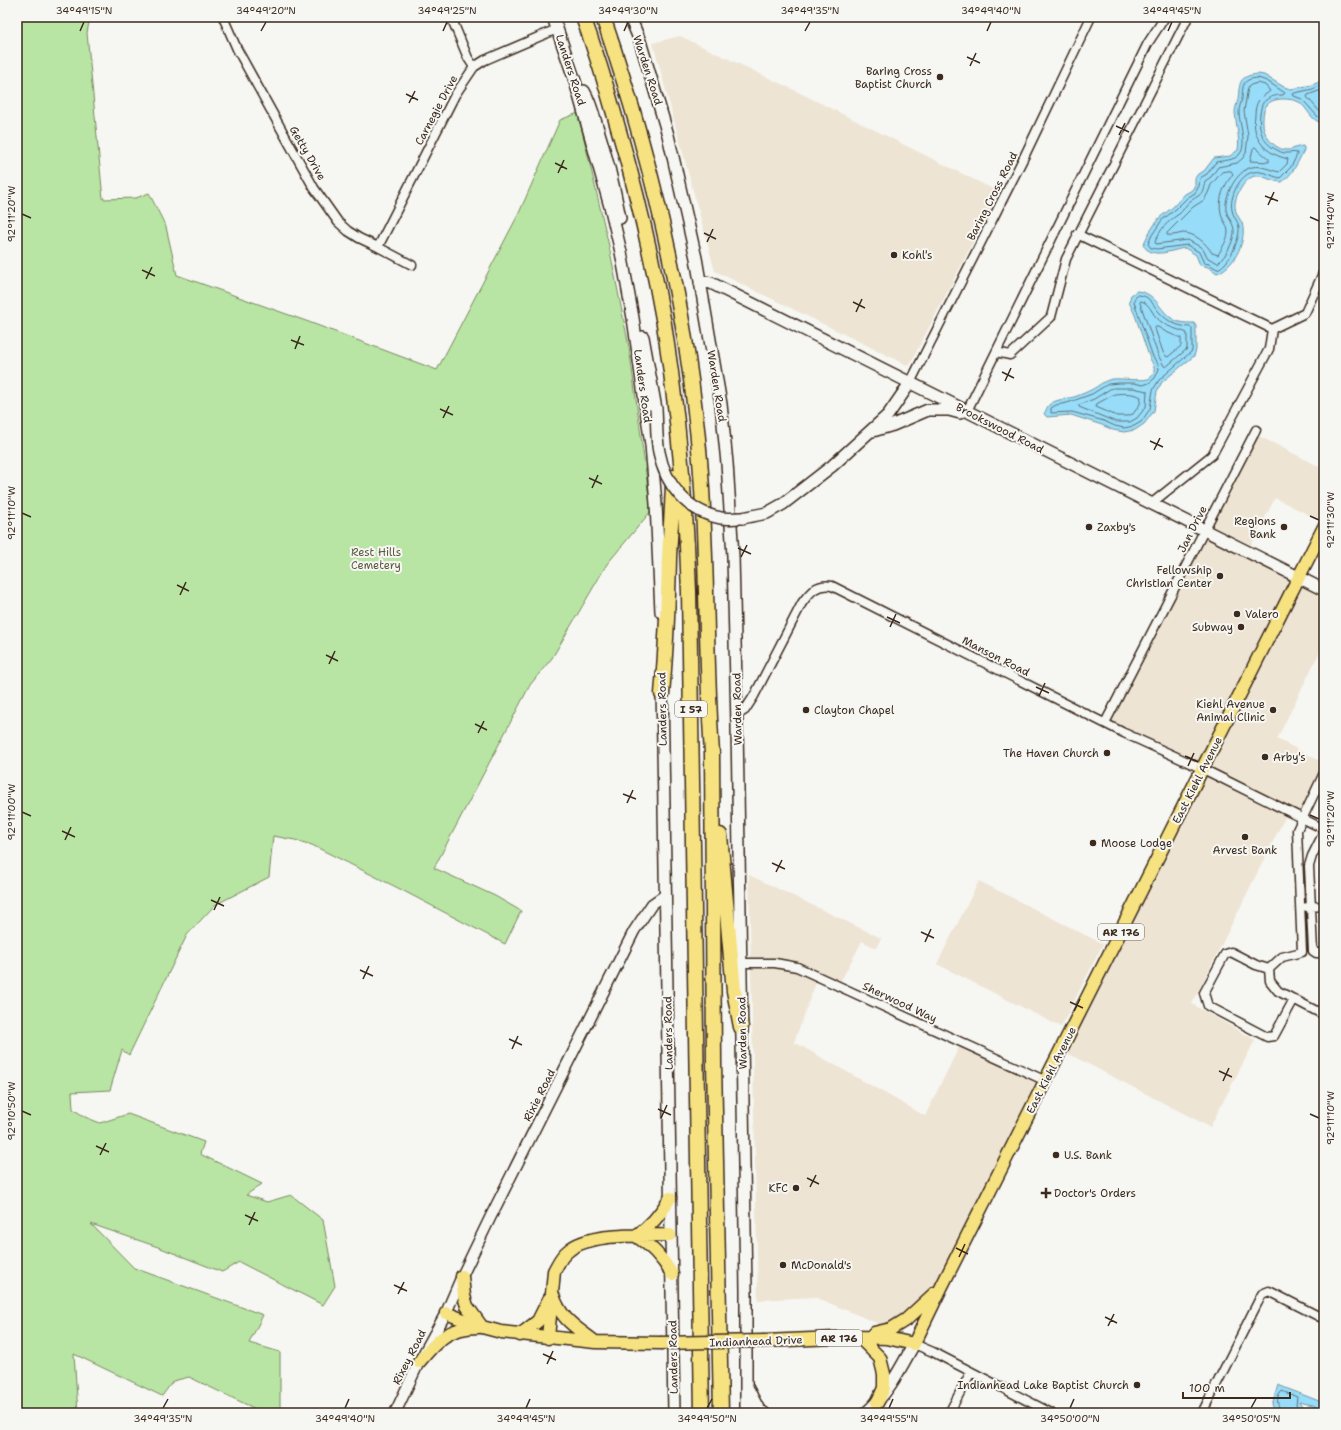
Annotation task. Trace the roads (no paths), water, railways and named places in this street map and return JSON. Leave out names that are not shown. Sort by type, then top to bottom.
[{"type":"highway","name":"I 57","points":[[584,17],[605,80],[629,166],[649,251],[663,323],[678,437],[687,544],[689,592],[702,1413]]},
{"type":"highway","name":"I 57","points":[[603,17],[616,55],[648,166],[666,243],[686,354],[699,451],[705,529],[709,713],[712,753],[714,1062],[721,1413]]},
{"type":"highway","points":[[662,694],[668,624],[673,509],[672,462],[678,437]]},
{"type":"highway","points":[[712,753],[726,886],[734,991],[742,1028]]},
{"type":"main road","name":"Landers Road","points":[[553,17],[571,68],[588,124],[621,252],[637,341],[649,425],[656,504],[661,600],[674,1413]]},
{"type":"main road","name":"Warden Road","points":[[630,17],[640,41],[668,135],[700,283],[721,404],[728,469],[733,556],[737,715],[746,1290],[746,1413]]},
{"type":"main road","points":[[571,68],[588,98],[601,137],[616,196],[656,409],[658,451],[664,473],[677,494],[695,508],[721,518],[742,518],[767,512],[783,504],[832,466],[870,432],[888,415],[910,383]]},
{"type":"main road","name":"Brookswood Road","points":[[700,283],[711,283],[1324,590]]},
{"type":"main road","points":[[870,432],[893,425],[928,410],[949,410],[982,419]]},
{"type":"main road","name":"East Kiehl Avenue","points":[[866,1413],[889,1389],[914,1344],[1324,527]]},
{"type":"main road","points":[[636,1236],[653,1223],[662,1213],[670,1198]]},
{"type":"main road","points":[[446,1313],[482,1327],[501,1332],[548,1338],[554,1271],[568,1251],[584,1241],[601,1238],[670,1235]]},
{"type":"main road","points":[[636,1236],[657,1252],[672,1274]]},
{"type":"main road","points":[[462,1276],[466,1306],[482,1327]]},
{"type":"main road","points":[[859,1337],[891,1329],[921,1308],[942,1286]]},
{"type":"main road","points":[[520,1335],[538,1320],[552,1292]]},
{"type":"main road","points":[[552,1292],[556,1304],[567,1320],[595,1342]]},
{"type":"main road","points":[[420,1362],[434,1344],[443,1337],[466,1327],[482,1327]]},
{"type":"main road","points":[[859,1337],[880,1358],[884,1374],[884,1388],[877,1403]]},
{"type":"main road","name":"Indianhead Drive","points":[[595,1342],[660,1343],[859,1337],[887,1338],[914,1344]]},
{"type":"main road","name":"AR 176","points":[[548,1338],[595,1342]]},
{"type":"main road","points":[[746,1386],[759,1410],[764,1413]]},
{"type":"street","name":"Getty Drive","points":[[223,17],[237,49],[314,188],[338,222],[359,238],[412,265]]},
{"type":"street","points":[[452,17],[468,58],[474,67]]},
{"type":"street","name":"Baring Cross Road","points":[[910,383],[1025,155],[1090,17]]},
{"type":"street","points":[[967,411],[1148,43],[1165,17]]},
{"type":"street","points":[[996,352],[1010,355],[1051,317],[1066,259],[1077,234],[1188,17]]},
{"type":"street","name":"Carnegie Drive","points":[[378,247],[455,95],[474,67],[485,60],[557,29]]},
{"type":"street","points":[[1077,234],[1272,329]]},
{"type":"street","points":[[1272,329],[1305,313],[1324,271]]},
{"type":"street","points":[[1152,504],[1212,455],[1269,349],[1272,329]]},
{"type":"street","name":"Jan Drive","points":[[1105,722],[1256,430]]},
{"type":"street","name":"Manson Road","points":[[737,715],[745,710],[754,696],[802,603],[810,591],[827,585],[832,586],[1143,742],[1202,769],[1324,830]]},
{"type":"street","points":[[1302,952],[1297,830],[1324,773]]},
{"type":"street","points":[[1313,951],[1309,866],[1324,830]]},
{"type":"street","points":[[1298,852],[1312,856]]},
{"type":"street","points":[[1298,874],[1309,874]]},
{"type":"street","name":"Rixie Road","points":[[446,1313],[462,1276],[634,932],[652,904],[665,895]]},
{"type":"street","points":[[1300,908],[1324,906]]},
{"type":"street","points":[[1269,970],[1282,957],[1302,952],[1313,951],[1316,953],[1324,953]]},
{"type":"street","points":[[1269,970],[1231,952],[1225,954],[1204,993],[1208,1006],[1267,1036],[1274,1036],[1294,999]]},
{"type":"street","name":"Sherwood Way","points":[[741,963],[775,963],[797,967],[1046,1082]]},
{"type":"street","points":[[1269,970],[1270,981],[1278,991],[1324,1015]]},
{"type":"street","points":[[1202,1413],[1262,1294],[1269,1291],[1324,1319]]},
{"type":"street","name":"Rixey Road","points":[[395,1413],[446,1313]]},
{"type":"street","name":"Indianhead Drive","points":[[914,1344],[933,1352],[1051,1413]]},
{"type":"street","points":[[949,1413],[971,1372]]},
{"type":"water","points":[[1258,74],[1264,75],[1284,87],[1291,89],[1312,85],[1324,80],[1324,122],[1316,121],[1299,102],[1287,99],[1277,99],[1269,102],[1263,116],[1263,123],[1267,137],[1274,145],[1283,149],[1290,150],[1303,146],[1304,150],[1292,172],[1282,182],[1255,176],[1248,179],[1243,185],[1237,195],[1235,203],[1237,214],[1243,226],[1242,241],[1237,255],[1223,270],[1217,273],[1208,267],[1200,265],[1196,255],[1185,248],[1162,253],[1147,250],[1143,245],[1159,218],[1173,207],[1185,194],[1192,190],[1195,185],[1195,178],[1198,174],[1204,171],[1214,158],[1230,156],[1238,150],[1235,109],[1241,81],[1247,76]]},
{"type":"water","points":[[1137,291],[1150,296],[1155,300],[1172,319],[1179,322],[1194,323],[1196,326],[1196,350],[1194,356],[1162,382],[1157,391],[1154,411],[1144,424],[1135,430],[1124,432],[1113,430],[1071,415],[1047,417],[1044,414],[1048,406],[1053,402],[1074,397],[1113,379],[1143,380],[1152,376],[1154,373],[1154,366],[1129,302],[1131,295]]},
{"type":"water","points":[[1278,1385],[1324,1403],[1324,1413],[1319,1413],[1317,1406],[1299,1402],[1305,1413],[1277,1413],[1272,1405]]},
{"type":"place","name":"Baring Cross Baptist Church","points":[[940,77]]},
{"type":"place","name":"Kohl's","points":[[894,255]]},
{"type":"place","name":"Zaxby's","points":[[1089,527]]},
{"type":"place","name":"Regions Bank","points":[[1284,527]]},
{"type":"place","name":"Fellowship Christian Center","points":[[1220,576]]},
{"type":"place","name":"Valero","points":[[1237,614]]},
{"type":"place","name":"Subway","points":[[1241,627]]},
{"type":"place","name":"Clayton Chapel","points":[[806,710]]},
{"type":"place","name":"Kiehl Avenue Animal Clinic","points":[[1273,710]]},
{"type":"place","name":"The Haven Church","points":[[1107,753]]},
{"type":"place","name":"Arby's","points":[[1265,757]]},
{"type":"place","name":"Arvest Bank","points":[[1245,837]]},
{"type":"place","name":"Moose Lodge","points":[[1093,843]]},
{"type":"place","name":"U.S. Bank","points":[[1056,1155]]},
{"type":"place","name":"KFC","points":[[796,1188]]},
{"type":"place","name":"Doctor's Orders","points":[[1046,1193]]},
{"type":"place","name":"McDonald's","points":[[783,1265]]},
{"type":"place","name":"Indianhead Lake Baptist Church","points":[[1137,1385]]},
{"type":"park label","name":"Rest Hills Cemetery","points":[[376,558]]}]
